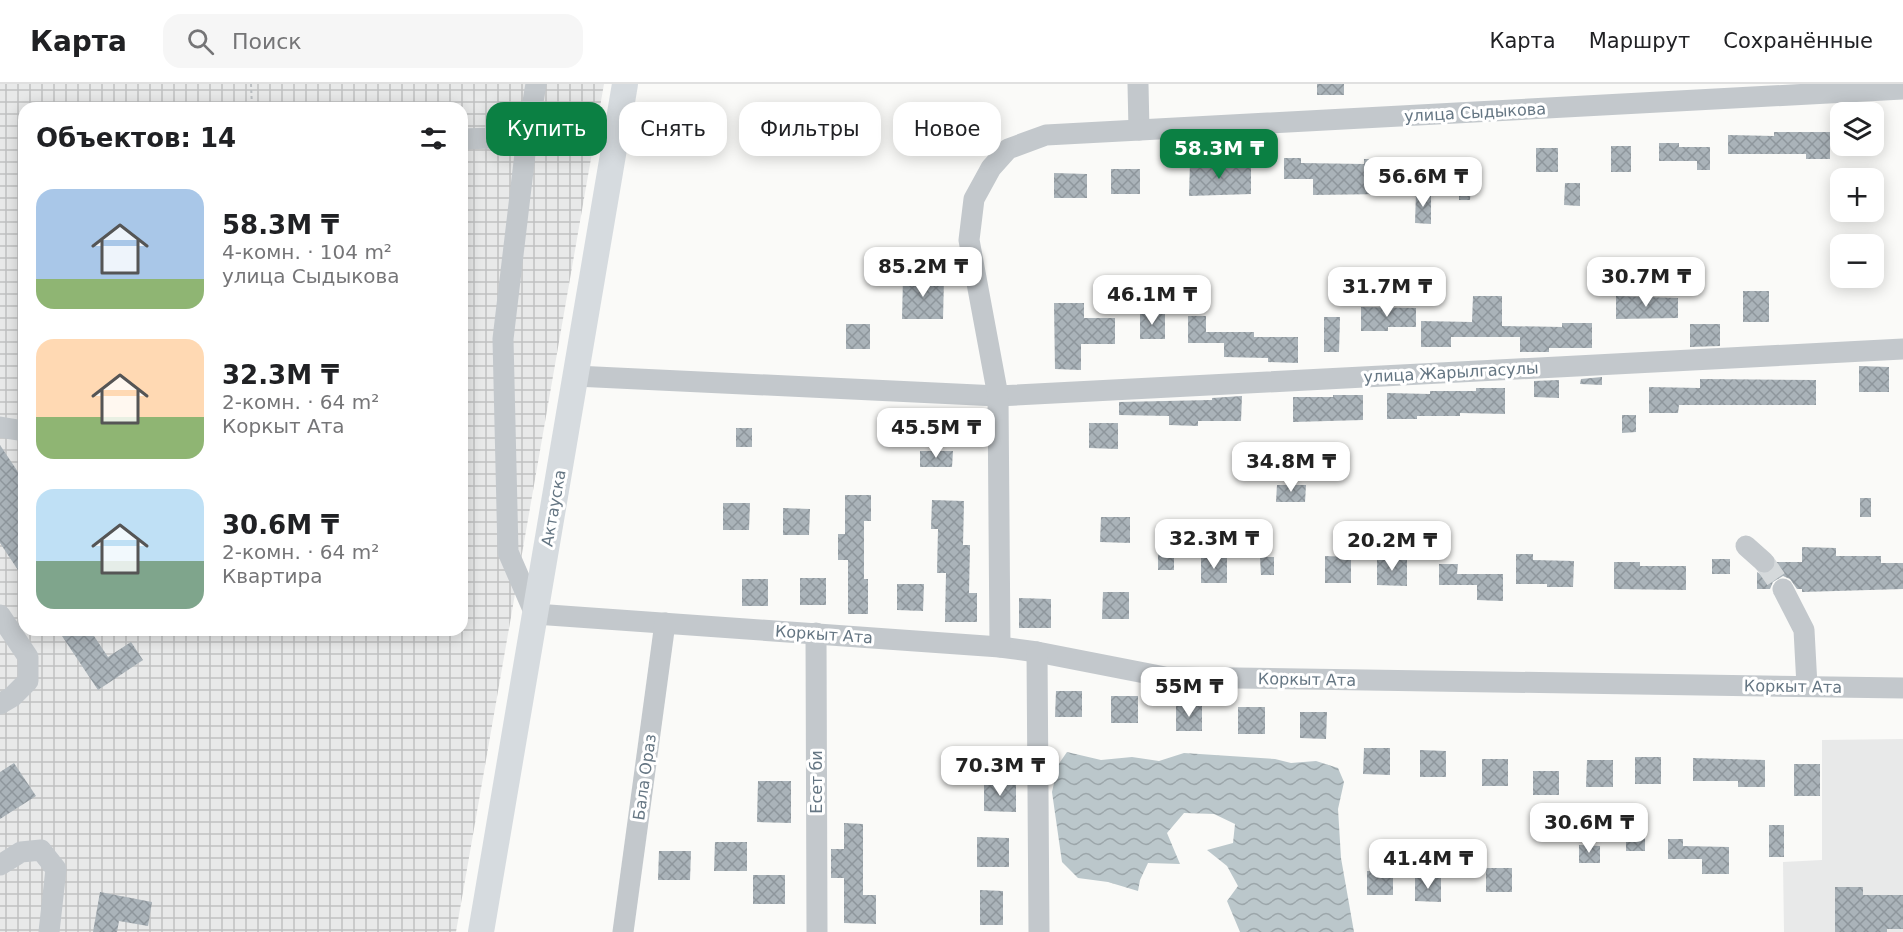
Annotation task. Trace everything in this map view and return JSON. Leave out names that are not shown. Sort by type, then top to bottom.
[{"type":"main road","name":"Актауска","points":[[481,932],[625,84]]},
{"type":"street","points":[[533,102],[536,84]]},
{"type":"street","points":[[1138,84],[1139,130]]},
{"type":"street","name":"улица Сыдыкова","points":[[1000,647],[999,396],[969,240],[974,199],[991,168],[1008,149],[1046,135],[1903,89]]},
{"type":"street","points":[[607,134],[616,134]]},
{"type":"street","points":[[468,139],[486,138]]},
{"type":"street","points":[[525,156],[503,339],[508,552],[535,614]]},
{"type":"street","name":"улица Жарылгасулы","points":[[576,376],[999,396],[1903,349]]},
{"type":"street","points":[[0,427],[18,430]]},
{"type":"street","points":[[1746,546],[1764,562]]},
{"type":"street","points":[[1783,589],[1804,630],[1807,687]]},
{"type":"street","name":"Коркыт Ата","points":[[535,614],[1000,647],[1165,677],[1903,688]]},
{"type":"street","points":[[0,615],[28,657],[28,681],[12,698],[0,704]]},
{"type":"street","name":"Бала Ораз","points":[[623,932],[665,623]]},
{"type":"street","name":"Есет би","points":[[816,633],[817,932]]},
{"type":"street","points":[[1037,652],[1039,932]]},
{"type":"street","points":[[0,865],[21,852],[41,850],[56,869],[49,932]]},
{"type":"path","points":[[251,84],[252,102]]},
{"type":"shaded area","points":[[0,84],[604,84],[601,102],[486,102],[486,156],[591,156],[456,932],[0,932]]},
{"type":"shaded area","points":[[1903,739],[1903,932],[1784,932],[1783,862],[1822,860],[1822,740]]},
{"type":"water","points":[[1067,752],[1101,760],[1132,757],[1159,761],[1184,753],[1275,759],[1291,763],[1316,761],[1338,768],[1344,782],[1338,809],[1341,858],[1354,932],[1240,932],[1227,901],[1238,886],[1227,866],[1207,850],[1233,843],[1235,824],[1214,814],[1184,813],[1167,833],[1180,864],[1148,863],[1140,880],[1138,891],[1108,882],[1078,878],[1062,862],[1052,792],[1058,765]]},
{"type":"building","points":[[1317,84],[1344,84],[1344,95],[1317,95]]},
{"type":"building","points":[[1774,132],[1830,132],[1830,159],[1806,159],[1806,154],[1728,154],[1728,135],[1774,136]]},
{"type":"building","points":[[1659,143],[1679,143],[1679,147],[1710,147],[1710,170],[1697,170],[1697,161],[1659,161]]},
{"type":"building","points":[[1611,146],[1631,146],[1631,172],[1611,172]]},
{"type":"building","points":[[1536,148],[1558,148],[1558,172],[1536,172]]},
{"type":"building","points":[[1284,158],[1301,158],[1301,163],[1364,164],[1364,159],[1385,159],[1385,194],[1313,195],[1313,179],[1284,179]]},
{"type":"building","points":[[1190,162],[1212,163],[1212,166],[1251,166],[1251,194],[1189,196]]},
{"type":"building","points":[[1111,169],[1140,169],[1140,194],[1111,194]]},
{"type":"building","points":[[1054,173],[1087,174],[1087,198],[1054,198]]},
{"type":"building","points":[[1459,181],[1471,181],[1470,200],[1459,200]]},
{"type":"building","points":[[1565,183],[1580,183],[1580,206],[1564,205]]},
{"type":"building","points":[[1416,193],[1431,193],[1431,224],[1415,223]]},
{"type":"building","points":[[903,278],[944,278],[943,319],[902,319]]},
{"type":"building","points":[[1743,291],[1769,291],[1769,322],[1743,322]]},
{"type":"building","points":[[1473,296],[1502,296],[1502,326],[1562,327],[1562,323],[1592,323],[1592,348],[1549,348],[1549,352],[1520,352],[1520,337],[1451,337],[1451,347],[1421,347],[1421,321],[1472,322]]},
{"type":"building","points":[[1616,296],[1678,298],[1678,318],[1616,319]]},
{"type":"building","points":[[1054,303],[1084,303],[1084,318],[1115,318],[1115,344],[1081,344],[1081,370],[1055,369]]},
{"type":"building","points":[[1361,307],[1416,308],[1416,327],[1388,327],[1388,331],[1361,331]]},
{"type":"building","points":[[1140,313],[1165,313],[1165,339],[1140,339]]},
{"type":"building","points":[[1188,316],[1206,316],[1206,332],[1254,332],[1254,337],[1298,337],[1298,363],[1268,362],[1268,358],[1224,357],[1224,343],[1188,343]]},
{"type":"building","points":[[1324,317],[1340,317],[1339,352],[1324,352]]},
{"type":"building","points":[[846,324],[870,324],[870,349],[846,349]]},
{"type":"building","points":[[1690,324],[1720,324],[1720,346],[1690,347]]},
{"type":"building","points":[[1859,366],[1889,367],[1889,392],[1859,392]]},
{"type":"building","points":[[1602,377],[1602,385],[1580,384],[1581,379]]},
{"type":"building","points":[[1700,379],[1816,380],[1816,405],[1679,405],[1678,413],[1649,413],[1649,387],[1700,388]]},
{"type":"building","points":[[1559,380],[1559,398],[1534,397],[1534,381]]},
{"type":"building","points":[[1476,388],[1505,388],[1505,414],[1460,413],[1460,416],[1387,419],[1387,393],[1430,394],[1430,391],[1476,391]]},
{"type":"building","points":[[1333,395],[1363,395],[1363,420],[1293,422],[1293,397],[1333,397]]},
{"type":"building","points":[[1242,396],[1241,421],[1198,421],[1198,426],[1169,425],[1169,416],[1119,415],[1119,402],[1212,400],[1212,398]]},
{"type":"building","points":[[1622,415],[1636,415],[1636,432],[1622,433]]},
{"type":"building","points":[[1089,423],[1118,423],[1118,449],[1089,448]]},
{"type":"building","points":[[736,428],[752,428],[752,447],[736,447]]},
{"type":"building","points":[[0,445],[18,472],[18,570],[0,543]]},
{"type":"building","points":[[920,451],[953,451],[952,467],[920,467]]},
{"type":"building","points":[[1277,485],[1306,485],[1305,502],[1276,502]]},
{"type":"building","points":[[845,495],[871,495],[871,521],[864,521],[864,579],[868,579],[868,614],[848,614],[848,560],[838,560],[838,534],[845,534]]},
{"type":"building","points":[[1860,498],[1871,498],[1871,517],[1860,517]]},
{"type":"building","points":[[932,500],[964,501],[963,545],[970,545],[969,593],[977,593],[977,622],[945,622],[946,573],[937,573],[938,529],[931,529]]},
{"type":"building","points":[[723,503],[750,503],[749,530],[723,530]]},
{"type":"building","points":[[783,508],[810,509],[809,535],[783,535]]},
{"type":"building","points":[[1101,517],[1130,517],[1130,543],[1100,542]]},
{"type":"building","points":[[1802,547],[1836,548],[1836,556],[1881,556],[1881,563],[1903,563],[1903,589],[1802,592],[1802,589],[1797,589],[1790,579],[1783,576],[1773,582],[1770,589],[1757,589],[1757,572],[1762,575],[1769,574],[1774,570],[1776,562],[1802,562]]},
{"type":"building","points":[[1158,551],[1174,551],[1174,570],[1158,570]]},
{"type":"building","points":[[1516,554],[1533,554],[1533,560],[1574,561],[1573,587],[1516,584]]},
{"type":"building","points":[[1201,556],[1227,557],[1227,583],[1201,583]]},
{"type":"building","points":[[1325,556],[1351,557],[1351,583],[1325,583]]},
{"type":"building","points":[[1260,557],[1274,557],[1274,575],[1261,575]]},
{"type":"building","points":[[1377,559],[1407,559],[1407,586],[1377,585]]},
{"type":"building","points":[[1712,559],[1730,559],[1730,574],[1712,574]]},
{"type":"building","points":[[1614,562],[1640,562],[1640,566],[1686,566],[1686,590],[1614,589]]},
{"type":"building","points":[[1439,564],[1458,564],[1457,574],[1503,574],[1503,601],[1477,600],[1477,585],[1439,585]]},
{"type":"building","points":[[800,578],[826,578],[826,605],[800,605]]},
{"type":"building","points":[[742,579],[768,579],[768,606],[742,606]]},
{"type":"building","points":[[897,584],[924,584],[923,611],[897,610]]},
{"type":"building","points":[[1103,592],[1129,592],[1129,619],[1102,619]]},
{"type":"building","points":[[1019,598],[1051,599],[1051,628],[1019,628]]},
{"type":"building","points":[[62,636],[94,636],[108,657],[131,642],[143,660],[98,690]]},
{"type":"building","points":[[1056,691],[1082,691],[1082,717],[1055,717]]},
{"type":"building","points":[[1111,696],[1138,696],[1138,723],[1111,723]]},
{"type":"building","points":[[1176,705],[1202,705],[1202,731],[1176,731]]},
{"type":"building","points":[[1238,707],[1265,707],[1265,734],[1238,734]]},
{"type":"building","points":[[1300,712],[1327,712],[1326,739],[1300,738]]},
{"type":"building","points":[[1364,748],[1390,748],[1390,775],[1363,774]]},
{"type":"building","points":[[1420,750],[1446,751],[1446,777],[1420,777]]},
{"type":"building","points":[[1635,757],[1661,757],[1661,784],[1635,784]]},
{"type":"building","points":[[1693,758],[1765,760],[1765,787],[1738,787],[1738,781],[1693,781]]},
{"type":"building","points":[[1482,759],[1508,759],[1508,786],[1482,786]]},
{"type":"building","points":[[1587,760],[1613,760],[1613,787],[1586,787]]},
{"type":"building","points":[[14,763],[36,796],[0,819],[0,772]]},
{"type":"building","points":[[1794,764],[1820,764],[1820,796],[1794,796]]},
{"type":"building","points":[[1533,771],[1559,771],[1559,795],[1533,795]]},
{"type":"building","points":[[758,781],[791,781],[791,823],[757,822]]},
{"type":"building","points":[[984,783],[1016,783],[1016,812],[984,811]]},
{"type":"building","points":[[844,823],[863,824],[863,895],[876,895],[876,924],[844,923],[844,878],[831,878],[831,849],[844,849]]},
{"type":"building","points":[[1769,825],[1784,825],[1784,857],[1769,857]]},
{"type":"building","points":[[1626,828],[1645,828],[1645,851],[1626,851]]},
{"type":"building","points":[[977,837],[1009,838],[1009,867],[977,867]]},
{"type":"building","points":[[1668,839],[1683,839],[1683,846],[1729,847],[1729,874],[1702,874],[1702,859],[1668,859]]},
{"type":"building","points":[[715,842],[747,842],[747,871],[714,871]]},
{"type":"building","points":[[1579,845],[1600,846],[1600,863],[1579,863]]},
{"type":"building","points":[[659,851],[691,851],[690,880],[658,880]]},
{"type":"building","points":[[1486,868],[1512,868],[1512,892],[1486,892]]},
{"type":"building","points":[[1367,871],[1393,871],[1393,895],[1367,895]]},
{"type":"building","points":[[753,875],[785,875],[785,904],[753,904]]},
{"type":"building","points":[[1415,878],[1441,878],[1441,902],[1415,901]]},
{"type":"building","points":[[1835,887],[1863,887],[1863,895],[1903,895],[1903,929],[1887,929],[1887,932],[1835,932]]},
{"type":"building","points":[[980,890],[1003,891],[1003,925],[980,925]]},
{"type":"building","points":[[100,892],[152,902],[148,926],[119,921],[117,932],[93,932]]},
{"type":"tunnel","points":[[1764,562],[1783,589]]}]
